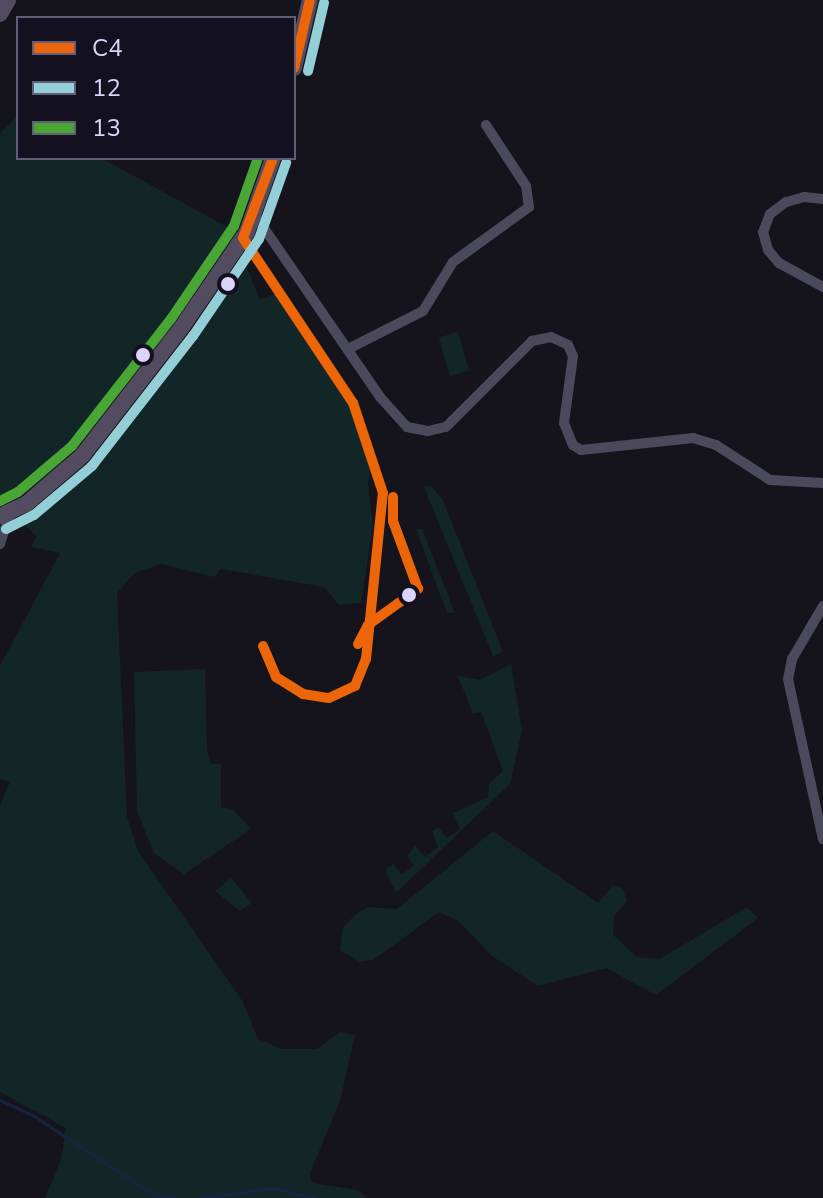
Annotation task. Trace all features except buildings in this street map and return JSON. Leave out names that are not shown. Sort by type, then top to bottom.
[{"type":"main road","points":[[0,14],[8,0]]},
{"type":"main road","points":[[296,60],[310,0]]},
{"type":"main road","points":[[5,515],[82,456],[224,269],[255,215],[272,160]]},
{"type":"street","points":[[348,349],[423,311],[453,262],[529,207],[526,186],[486,125]]},
{"type":"street","points":[[823,199],[804,197],[786,202],[770,214],[763,232],[768,250],[779,263],[823,287]]},
{"type":"street","points":[[255,215],[398,420],[428,431],[456,419],[532,341],[551,337],[568,345],[573,356],[564,423],[569,439],[581,450],[693,438],[716,445],[770,480],[823,483]]},
{"type":"street","points":[[0,544],[5,515]]},
{"type":"street","points":[[823,606],[792,659],[788,679],[823,839]]},
{"type":"green space","points":[[16,118],[16,160],[105,160],[238,233],[65,460],[28,491],[0,504],[0,133]]},
{"type":"green space","points":[[244,261],[260,300],[279,292],[353,403],[373,462],[368,483],[373,526],[361,603],[339,605],[324,587],[221,569],[215,577],[161,564],[135,573],[117,593],[127,817],[138,851],[243,1002],[258,1039],[282,1049],[317,1049],[340,1032],[355,1035],[340,1101],[310,1173],[312,1183],[358,1190],[367,1198],[45,1198],[61,1160],[66,1128],[0,1092],[0,805],[10,782],[0,779],[0,666],[60,553],[31,547],[37,536],[22,523],[74,486],[99,458]]},
{"type":"green space","points":[[458,332],[469,370],[450,376],[439,338]]},
{"type":"green space","points":[[431,486],[443,500],[503,652],[493,656],[424,487]]},
{"type":"green space","points":[[416,529],[422,529],[455,613],[447,613]]},
{"type":"green space","points":[[511,664],[522,730],[510,784],[396,893],[385,870],[393,864],[402,874],[414,866],[407,856],[415,846],[425,857],[438,847],[432,831],[438,827],[447,838],[460,829],[453,813],[488,797],[489,784],[503,771],[481,712],[473,714],[458,676],[480,680]]},
{"type":"green space","points":[[205,669],[207,749],[211,764],[221,764],[221,807],[232,809],[251,829],[184,874],[154,853],[137,811],[134,672]]},
{"type":"green space","points":[[493,831],[598,903],[613,885],[623,889],[627,901],[614,916],[613,935],[637,957],[660,959],[747,907],[758,918],[656,995],[606,968],[538,986],[492,956],[458,921],[439,912],[373,960],[360,962],[340,950],[343,927],[355,915],[368,907],[397,909]]},
{"type":"green space","points":[[231,878],[252,903],[240,911],[215,891]]},
{"type":"waterway","points":[[0,1100],[34,1116],[154,1195],[177,1198]]},
{"type":"waterway","points":[[201,1198],[272,1188],[314,1198]]},
{"type":"transit line","name":"C4","points":[[296,60],[310,0]]},
{"type":"transit line","name":"12","points":[[308,71],[324,3]]},
{"type":"transit line","name":"13","points":[[0,501],[18,492],[72,446],[171,319],[234,226],[257,160]]},
{"type":"transit line","name":"C4","points":[[263,646],[276,677],[303,694],[329,698],[355,686],[366,659],[383,493],[353,403],[243,238],[272,160]]},
{"type":"transit line","name":"12","points":[[6,529],[34,515],[92,466],[193,336],[259,239],[286,163]]},
{"type":"transit line","name":"C4","points":[[358,644],[368,625],[418,589],[393,521],[393,497]]}]
